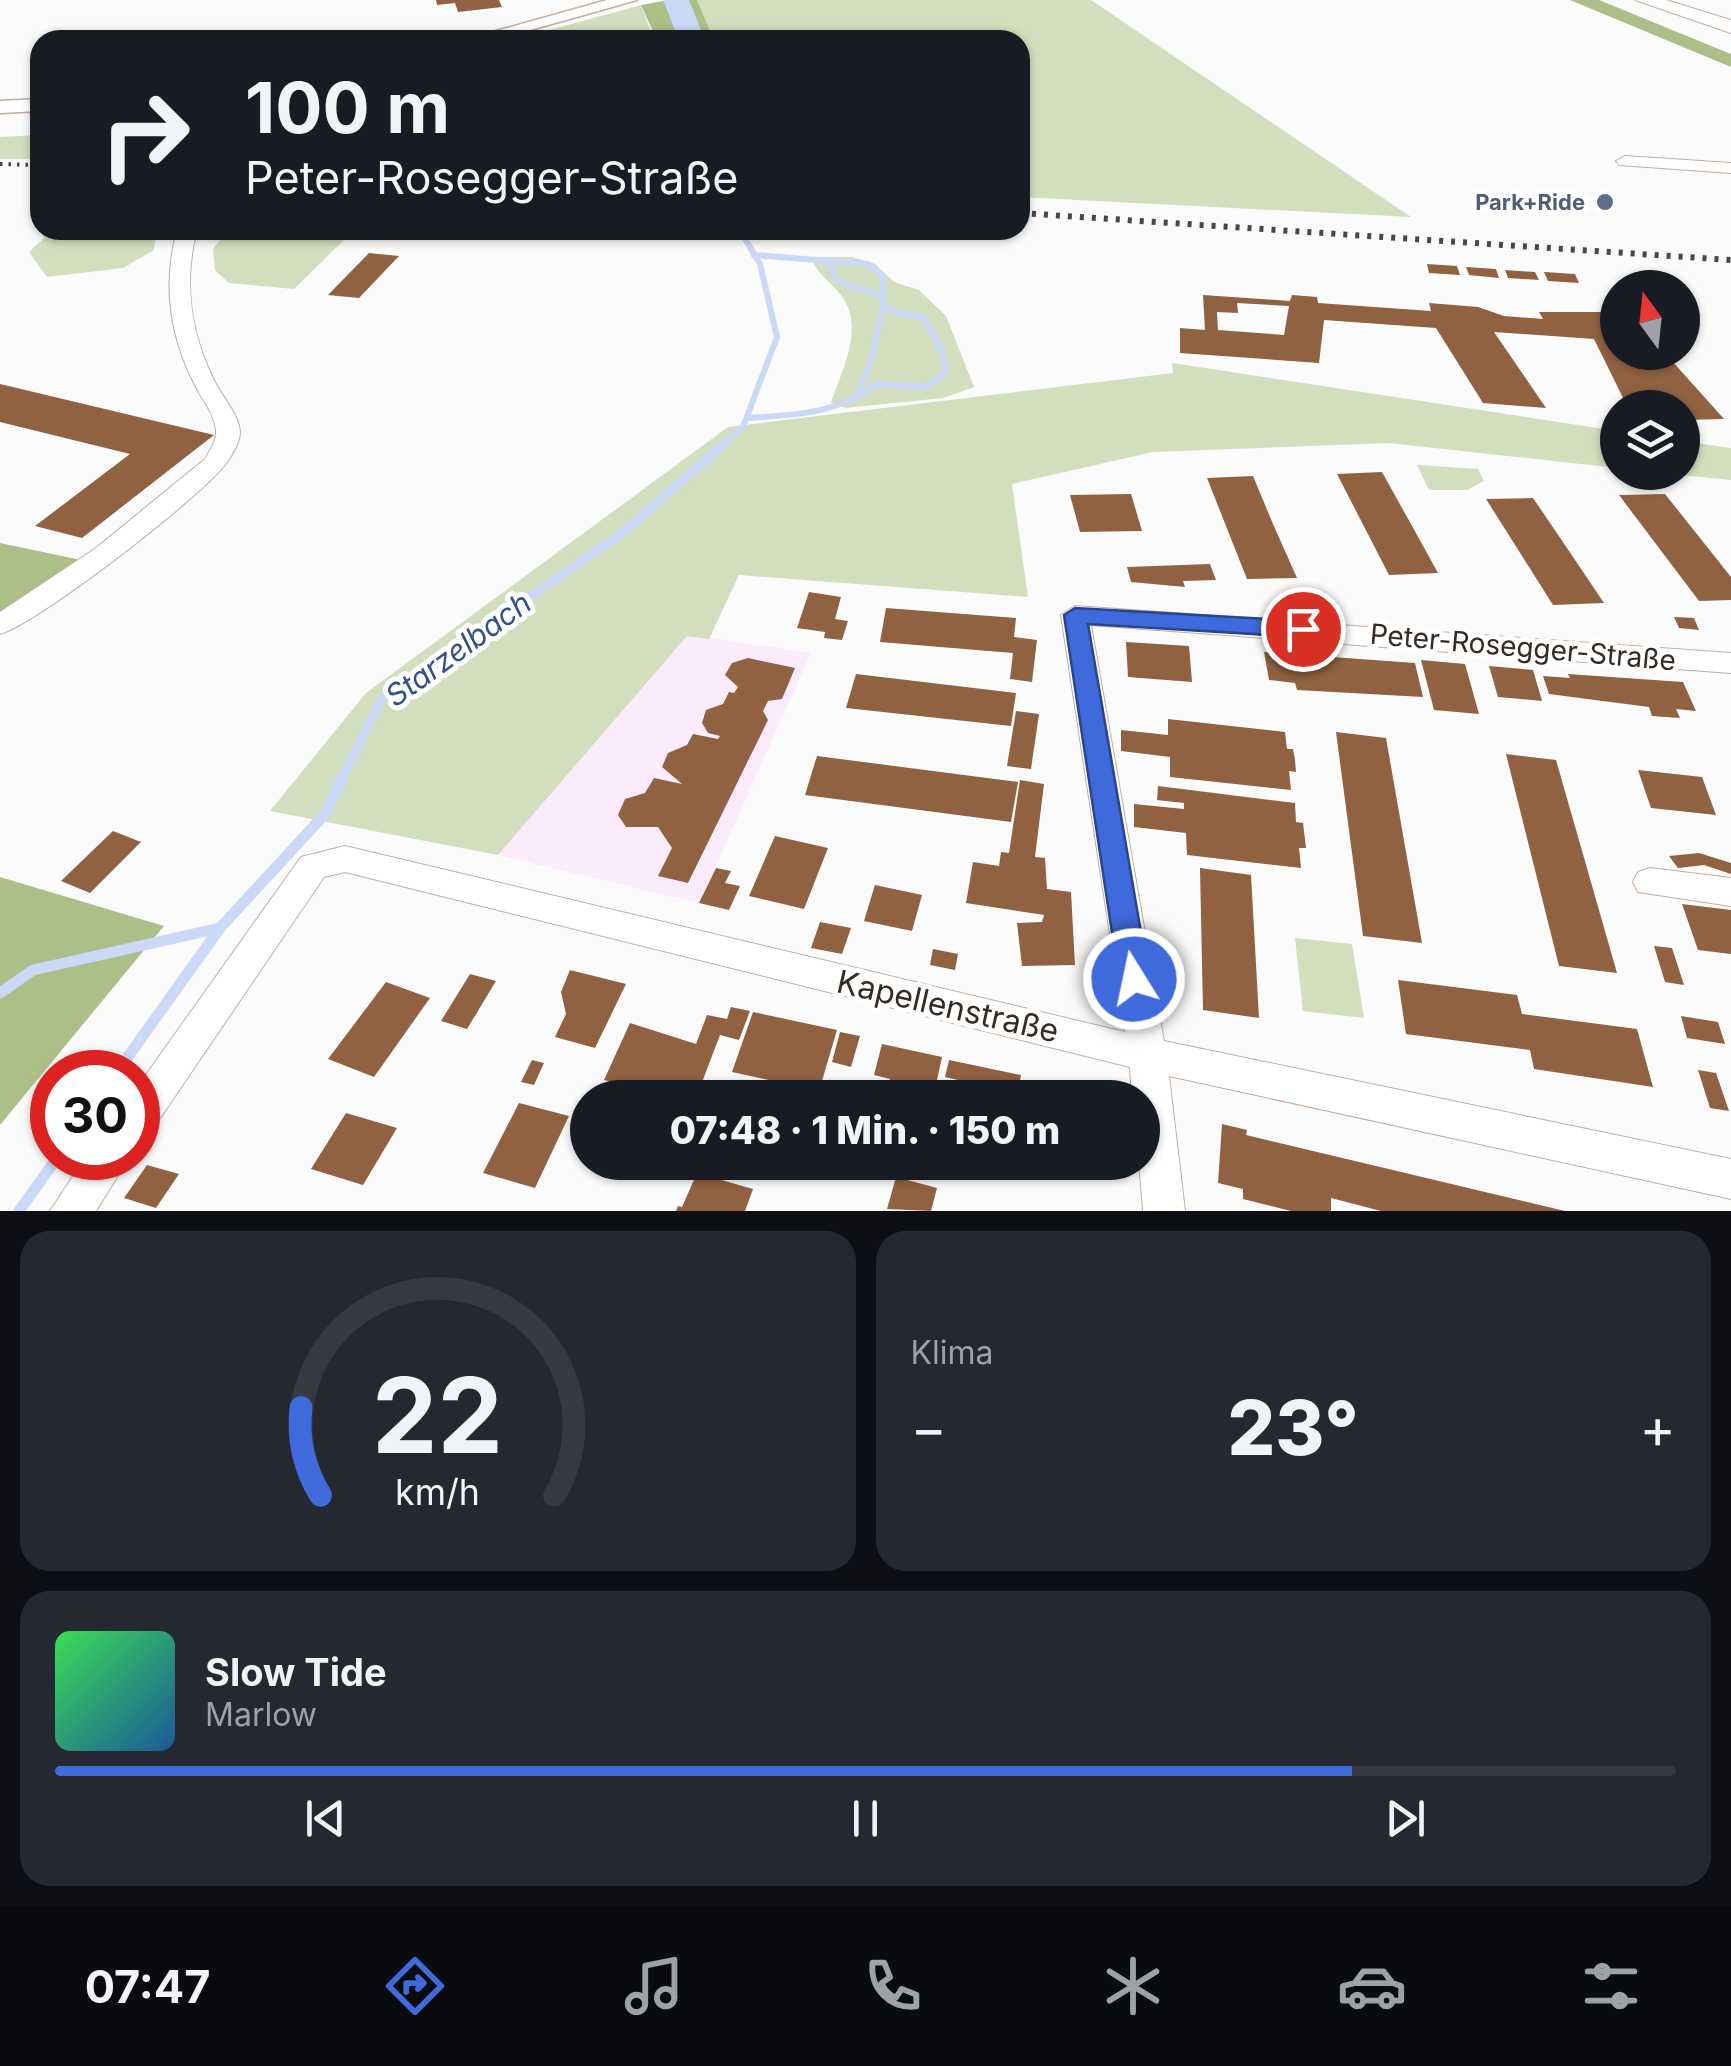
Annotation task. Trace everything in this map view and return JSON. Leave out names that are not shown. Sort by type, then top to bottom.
[{"type":"main road","points":[[1645,0],[1731,27]]},
{"type":"street","points":[[512,30],[628,0]]},
{"type":"street","points":[[0,107],[30,105]]},
{"type":"street","points":[[1625,161],[1731,168]]},
{"type":"street","points":[[0,625],[104,554],[214,463],[224,445],[226,424],[192,357],[182,308],[177,260],[184,240]]},
{"type":"street","name":"Peter-Rosegger-Straße","points":[[1147,1053],[1075,615],[1731,664]]},
{"type":"street","name":"Kapellenstraße","points":[[160,1085],[313,866],[344,860],[604,926],[1147,1053],[1731,1179]]},
{"type":"street","points":[[1650,882],[1731,892]]},
{"type":"street","points":[[1147,1053],[1164,1211]]},
{"type":"street","points":[[72,1211],[94,1180]]},
{"type":"shaded area","points":[[688,635],[811,653],[699,903],[498,855]]},
{"type":"green space","points":[[697,0],[1091,0],[1411,217],[1030,198],[1030,30],[710,30]]},
{"type":"green space","points":[[697,0],[710,30],[652,30],[641,5]]},
{"type":"green space","points":[[1570,0],[1599,0],[1731,54],[1731,67]]},
{"type":"green space","points":[[641,5],[650,30],[550,30]]},
{"type":"green space","points":[[30,136],[30,159],[0,159],[0,137]]},
{"type":"green space","points":[[42,240],[155,240],[154,250],[123,268],[47,277],[29,252]]},
{"type":"green space","points":[[220,240],[344,240],[294,289],[229,283],[215,270],[213,249]]},
{"type":"green space","points":[[811,257],[852,257],[875,264],[894,282],[919,290],[946,316],[974,387],[943,398],[846,408],[831,403],[852,326],[845,301]]},
{"type":"green space","points":[[1172,363],[1600,428],[1600,466],[1389,443],[1153,452],[1012,484],[1028,597],[739,575],[709,639],[687,636],[498,855],[270,811],[366,693],[728,427],[1173,373]]},
{"type":"green space","points":[[1700,443],[1731,448],[1731,480],[1700,477]]},
{"type":"green space","points":[[1417,465],[1478,469],[1484,481],[1467,490],[1429,490]]},
{"type":"green space","points":[[0,543],[81,560],[0,614]]},
{"type":"green space","points":[[0,877],[164,926],[62,1050],[30,1050],[30,1089],[0,1125]]},
{"type":"green space","points":[[1295,938],[1352,944],[1364,1018],[1303,1011]]},
{"type":"building","points":[[436,0],[499,0],[502,7],[458,12],[455,3],[437,5]]},
{"type":"building","points":[[369,253],[399,256],[359,298],[328,295]]},
{"type":"building","points":[[1427,264],[1457,266],[1460,275],[1429,273]]},
{"type":"building","points":[[1466,267],[1496,269],[1499,278],[1469,275]]},
{"type":"building","points":[[1505,270],[1535,272],[1539,280],[1508,278]]},
{"type":"building","points":[[1544,272],[1575,274],[1579,283],[1548,281]]},
{"type":"building","points":[[1203,295],[1290,301],[1292,295],[1317,297],[1318,303],[1431,311],[1429,303],[1478,307],[1504,316],[1543,319],[1539,312],[1600,312],[1600,351],[1594,339],[1494,332],[1546,408],[1483,403],[1436,328],[1324,320],[1319,363],[1180,353],[1180,328],[1205,330]],"holes":[[[1237,303],[1289,306],[1284,335],[1218,330],[1217,312],[1238,313]]]},
{"type":"building","points":[[1609,370],[1680,370],[1698,390],[1619,390]]},
{"type":"building","points":[[0,384],[214,435],[82,538],[35,526],[130,454],[0,422]]},
{"type":"building","points":[[1700,392],[1724,419],[1700,420]]},
{"type":"building","points":[[1382,472],[1438,573],[1389,575],[1337,474]]},
{"type":"building","points":[[1253,476],[1297,578],[1247,579],[1207,478]]},
{"type":"building","points":[[1131,494],[1142,531],[1080,532],[1070,495]]},
{"type":"building","points":[[1665,494],[1731,577],[1731,600],[1699,601],[1619,495]]},
{"type":"building","points":[[1533,498],[1604,603],[1553,605],[1486,499]]},
{"type":"building","points":[[1210,564],[1216,580],[1183,581],[1185,587],[1131,582],[1127,567]]},
{"type":"building","points":[[809,592],[841,597],[835,619],[848,621],[842,640],[824,638],[825,632],[797,628]]},
{"type":"building","points":[[886,608],[1016,618],[1014,637],[1037,640],[1032,682],[1010,679],[1013,653],[880,642]]},
{"type":"building","points":[[1674,617],[1694,618],[1699,630],[1679,628]]},
{"type":"building","points":[[1126,642],[1189,646],[1192,682],[1128,677]]},
{"type":"building","points":[[1264,652],[1415,663],[1423,697],[1297,690],[1295,683],[1269,680]]},
{"type":"building","points":[[748,658],[795,668],[782,699],[768,701],[763,711],[768,720],[688,883],[658,876],[672,848],[658,827],[626,827],[618,815],[625,799],[645,793],[654,778],[682,784],[662,767],[668,753],[687,745],[693,734],[718,739],[720,736],[708,733],[702,723],[706,710],[723,704],[729,692],[734,693],[738,687],[725,675],[732,663]]},
{"type":"building","points":[[1421,660],[1465,664],[1479,714],[1434,710]]},
{"type":"building","points":[[1489,666],[1533,670],[1542,701],[1498,697]]},
{"type":"building","points":[[856,674],[1016,693],[1011,726],[846,708]]},
{"type":"building","points":[[1568,674],[1683,682],[1696,711],[1676,709],[1680,718],[1652,716],[1649,707],[1549,694],[1543,676],[1570,678]]},
{"type":"building","points":[[1016,711],[1039,714],[1031,769],[1007,766]]},
{"type":"building","points":[[1168,719],[1285,732],[1287,749],[1293,749],[1295,760],[1296,772],[1289,771],[1291,790],[1170,777],[1170,757],[1121,751],[1121,730],[1168,735]]},
{"type":"building","points":[[1336,732],[1386,738],[1422,943],[1363,936]]},
{"type":"building","points":[[1506,754],[1556,760],[1617,973],[1559,966]]},
{"type":"building","points":[[817,756],[1018,782],[1011,822],[805,795]]},
{"type":"building","points":[[1638,770],[1702,777],[1716,815],[1651,808]]},
{"type":"building","points":[[1020,780],[1044,784],[1035,857],[1045,858],[1047,889],[1071,892],[1075,965],[1022,966],[1017,923],[1042,922],[1044,915],[966,903],[973,862],[999,866],[1001,852],[1009,853]]},
{"type":"building","points":[[1158,786],[1295,803],[1296,822],[1303,823],[1306,848],[1299,848],[1301,868],[1187,855],[1186,833],[1134,827],[1134,804],[1184,809],[1184,803],[1157,800]]},
{"type":"building","points":[[113,831],[141,842],[90,893],[61,881]]},
{"type":"building","points":[[775,836],[828,848],[804,909],[749,896]]},
{"type":"building","points":[[1699,853],[1731,863],[1731,874],[1704,865],[1678,868],[1669,856]]},
{"type":"building","points":[[716,868],[731,871],[725,883],[740,886],[729,910],[699,903]]},
{"type":"building","points":[[1200,868],[1251,875],[1259,1018],[1203,1010]]},
{"type":"building","points":[[875,885],[922,895],[912,931],[864,921]]},
{"type":"building","points":[[1682,904],[1731,910],[1731,954],[1698,950]]},
{"type":"building","points":[[820,922],[851,928],[842,954],[811,948]]},
{"type":"building","points":[[1654,946],[1672,948],[1684,985],[1665,982]]},
{"type":"building","points":[[933,949],[958,954],[955,970],[930,965]]},
{"type":"building","points":[[570,970],[626,984],[595,1048],[555,1037],[566,1014],[561,992]]},
{"type":"building","points":[[470,974],[496,981],[467,1029],[441,1021]]},
{"type":"building","points":[[1398,980],[1517,995],[1522,1014],[1637,1029],[1653,1087],[1534,1069],[1530,1050],[1406,1034]]},
{"type":"building","points":[[386,982],[430,998],[374,1077],[328,1059]]},
{"type":"building","points":[[731,1007],[750,1011],[739,1040],[720,1035],[703,1080],[604,1080],[630,1023],[696,1044],[707,1015],[727,1019]]},
{"type":"building","points":[[753,1012],[837,1030],[822,1080],[769,1080],[732,1072]]},
{"type":"building","points":[[1681,1016],[1718,1022],[1725,1044],[1687,1038]]},
{"type":"building","points":[[840,1032],[860,1036],[851,1067],[832,1062]]},
{"type":"building","points":[[882,1044],[942,1057],[937,1080],[890,1080],[874,1075]]},
{"type":"building","points":[[532,1060],[544,1063],[534,1085],[521,1082]]},
{"type":"building","points":[[949,1060],[1021,1075],[1020,1080],[945,1077]]},
{"type":"building","points":[[1698,1070],[1716,1073],[1729,1111],[1710,1108]]},
{"type":"building","points":[[519,1103],[569,1116],[535,1188],[483,1173]]},
{"type":"building","points":[[346,1113],[397,1128],[363,1185],[311,1169]]},
{"type":"building","points":[[1222,1124],[1247,1130],[1246,1135],[1565,1211],[1381,1211],[1331,1198],[1331,1211],[1291,1211],[1243,1199],[1243,1189],[1218,1183]]},
{"type":"building","points":[[160,1169],[179,1174],[156,1208],[124,1198],[137,1180],[160,1180]]},
{"type":"building","points":[[694,1180],[722,1180],[753,1189],[745,1211],[676,1211],[678,1206],[682,1207]]},
{"type":"building","points":[[895,1180],[937,1188],[931,1211],[887,1209]]},
{"type":"waterway","name":"Starzelbach","points":[[676,0],[688,30]]},
{"type":"waterway","name":"Starzelbach","points":[[746,240],[755,255]]},
{"type":"waterway","name":"Starzelbach","points":[[722,445],[743,427],[777,337],[755,255]]},
{"type":"waterway","name":"Starzelbach","points":[[755,255],[827,261]]},
{"type":"waterway","name":"Starzelbach","points":[[827,261],[868,264],[883,277],[883,305]]},
{"type":"waterway","name":"Starzelbach","points":[[827,261],[838,281],[881,296]]},
{"type":"waterway","name":"Starzelbach","points":[[855,398],[871,361],[883,305]]},
{"type":"waterway","name":"Starzelbach","points":[[855,398],[876,384],[926,387],[946,372],[941,348],[923,317],[897,313],[883,305]]},
{"type":"waterway","name":"Starzelbach","points":[[747,418],[799,414],[855,398]]},
{"type":"waterway","name":"Starzelbach","points":[[343,777],[382,698],[620,535],[725,443]]},
{"type":"waterway","name":"Starzelbach","points":[[220,928],[325,814],[344,774]]},
{"type":"waterway","points":[[0,993],[33,970],[220,928]]},
{"type":"waterway","name":"Starzelbach","points":[[133,1050],[220,928]]},
{"type":"waterway","name":"Starzelbach","points":[[19,1211],[41,1180]]},
{"type":"railway","points":[[0,164],[30,165]]},
{"type":"railway","points":[[1030,214],[1731,260]]},
{"type":"place","name":"Park+Ride","points":[[1605,202]]},
{"type":"route","points":[[1134,979],[1075,615],[1303,629]]}]
